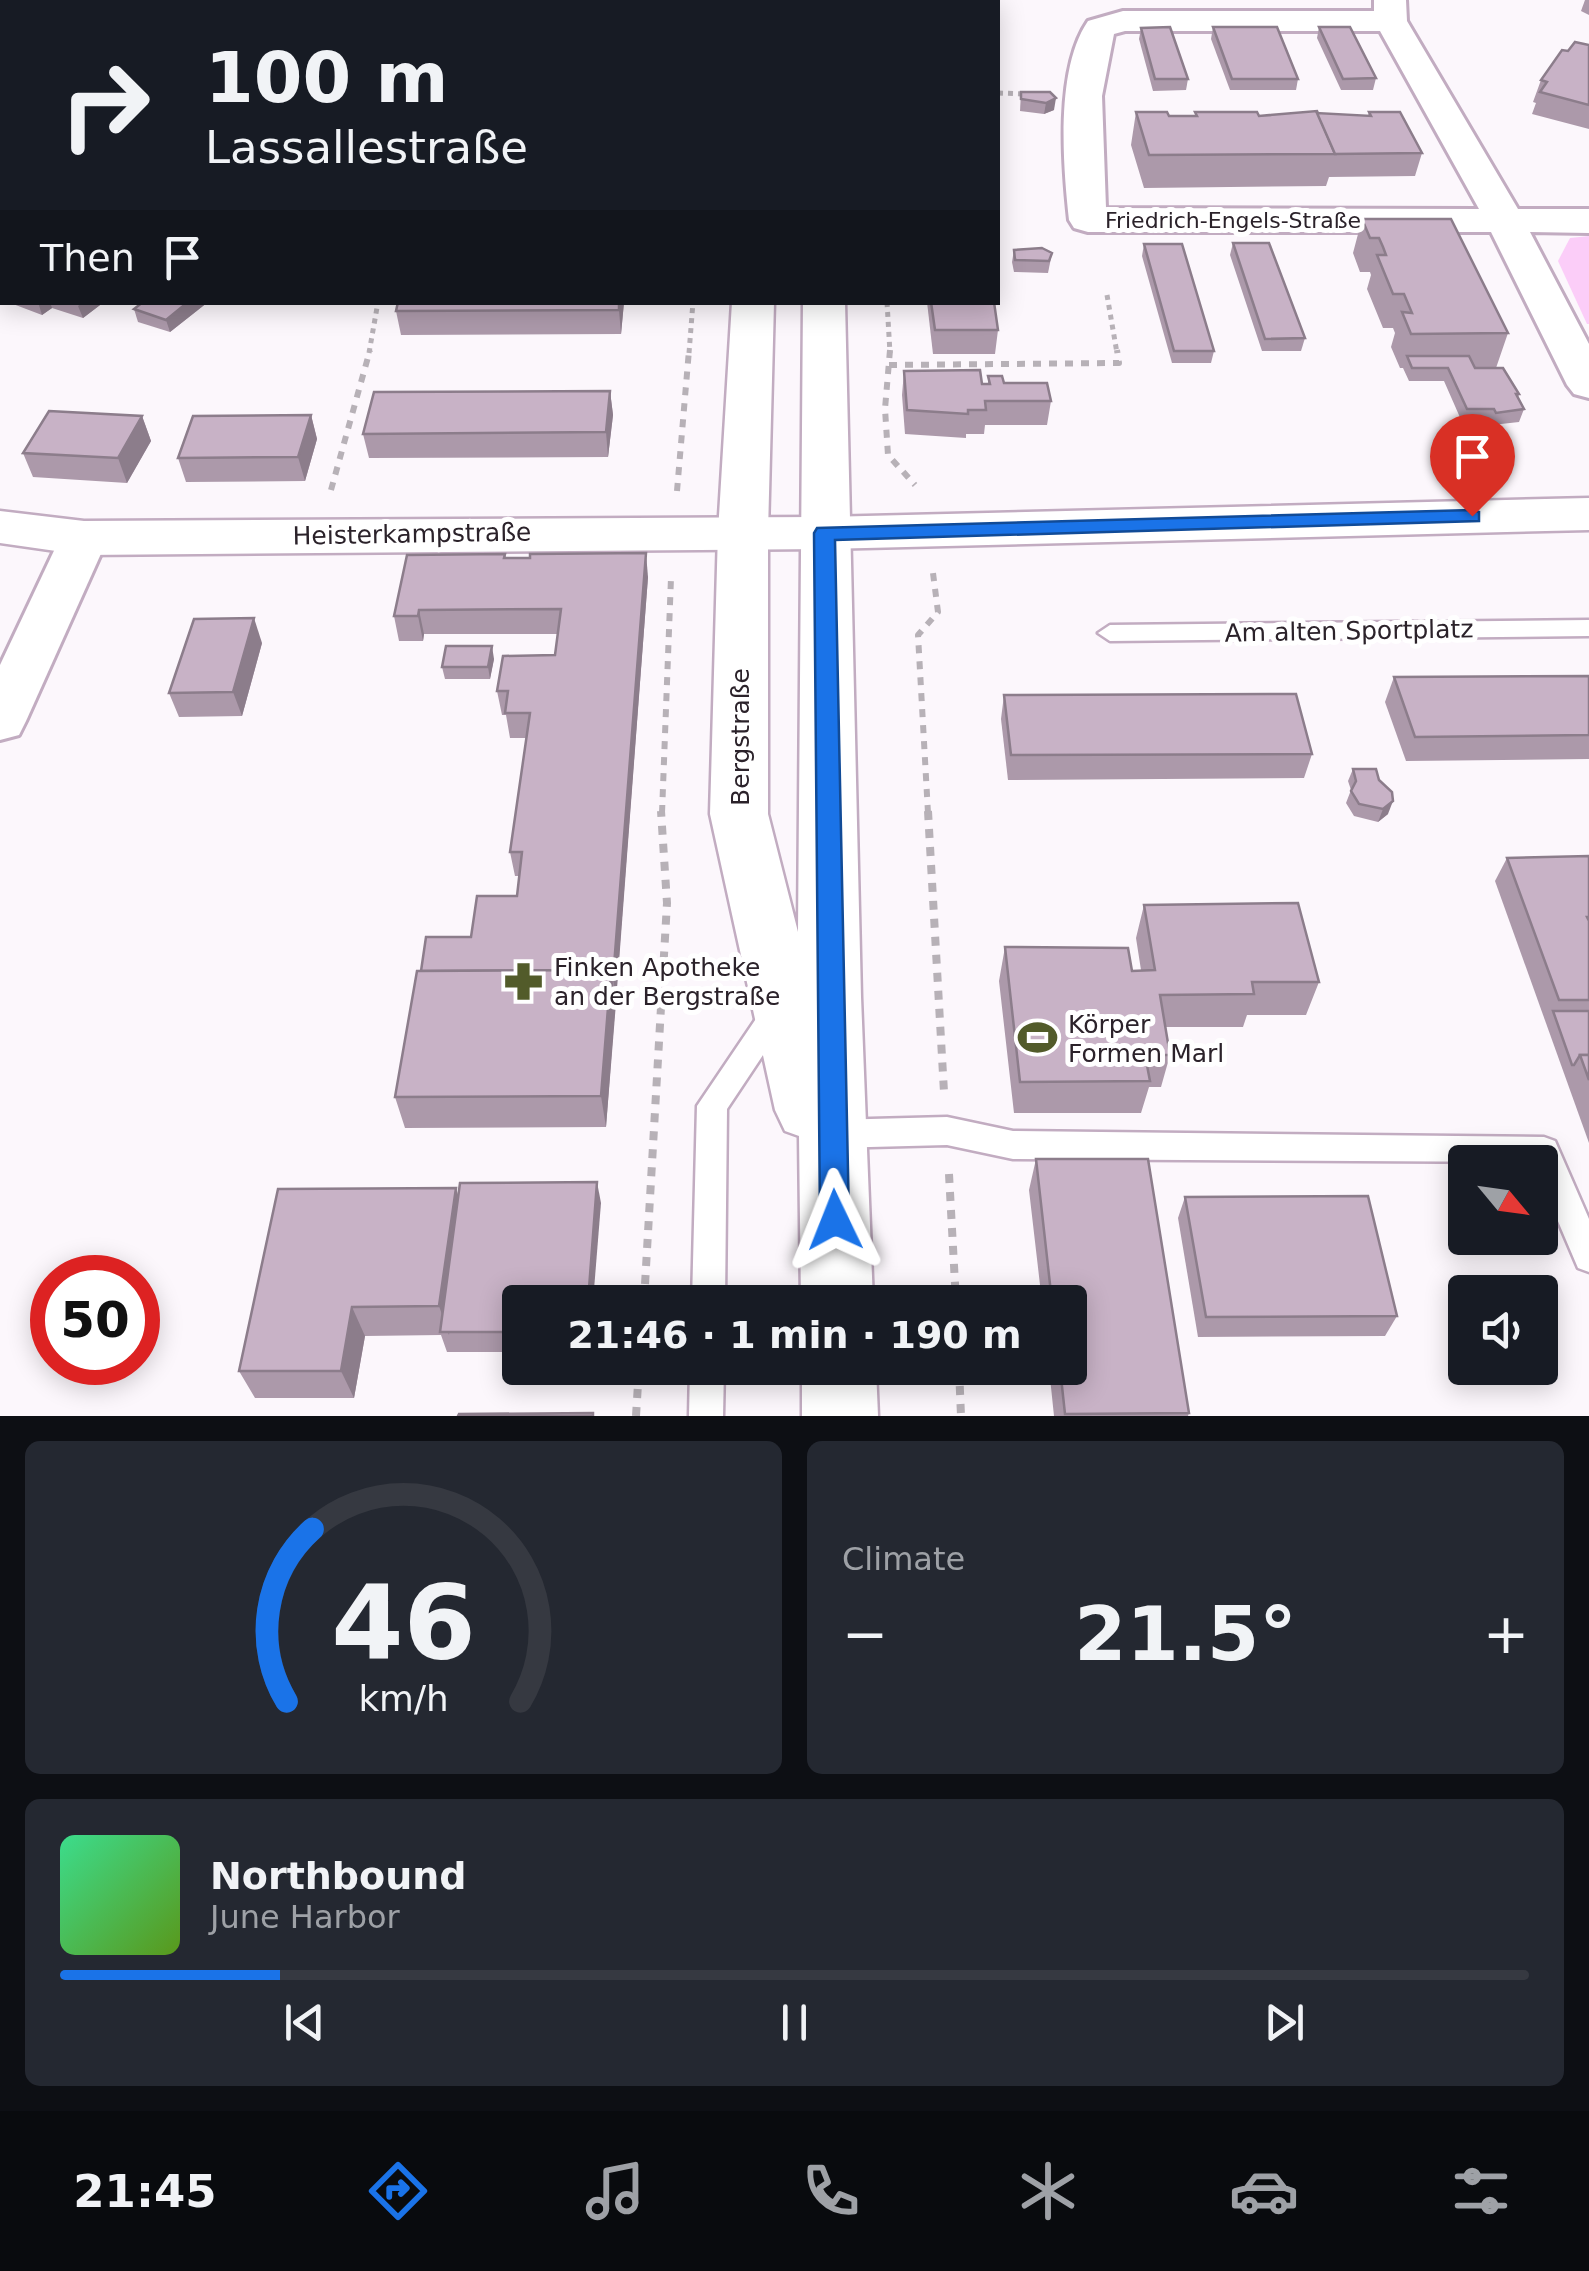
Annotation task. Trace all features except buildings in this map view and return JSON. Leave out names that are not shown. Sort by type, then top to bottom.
[{"type":"main road","name":"Bergstraße","points":[[753,305],[742,532],[739,814],[835,1220]]},
{"type":"main road","name":"Bergstraße","points":[[824,305],[837,1285]]},
{"type":"main road","name":"Heisterkampstraße","points":[[0,527],[84,538],[824,533],[1589,514]]},
{"type":"main road","points":[[839,1385],[840,1416]]},
{"type":"street","name":"Friedrich-Engels-Straße","points":[[1589,221],[1504,218],[1088,220],[1084,188],[1089,53],[1100,28],[1123,20],[1390,10],[1504,218],[1589,385]]},
{"type":"street","points":[[0,721],[84,538]]},
{"type":"lane","name":"Am alten Sportplatz","points":[[1110,633],[1589,628]]},
{"type":"lane","points":[[708,1285],[712,1106],[783,1002]]},
{"type":"lane","points":[[832,1134],[947,1131],[1013,1145],[1544,1151],[1589,1256]]},
{"type":"lane","points":[[706,1416],[707,1385]]},
{"type":"path","points":[[889,365],[1119,362],[1106,295]]},
{"type":"path","points":[[318,535],[372,344],[378,305]]},
{"type":"path","points":[[645,1285],[667,903],[660,787],[673,532],[693,305]]},
{"type":"path","points":[[887,305],[888,455],[926,497],[938,612],[918,636],[955,1285]]},
{"type":"path","points":[[636,1416],[638,1385]]},
{"type":"path","points":[[960,1385],[962,1416]]},
{"type":"shaded area","points":[[1589,236],[1587,324],[1558,261],[1570,238]]},
{"type":"place","name":"Finken Apotheke an der Bergstraße","points":[[524,981]]},
{"type":"place","name":"Körper Formen Marl","points":[[1038,1038]]},
{"type":"route","points":[[835,1220],[824,533],[1472,516]]}]
